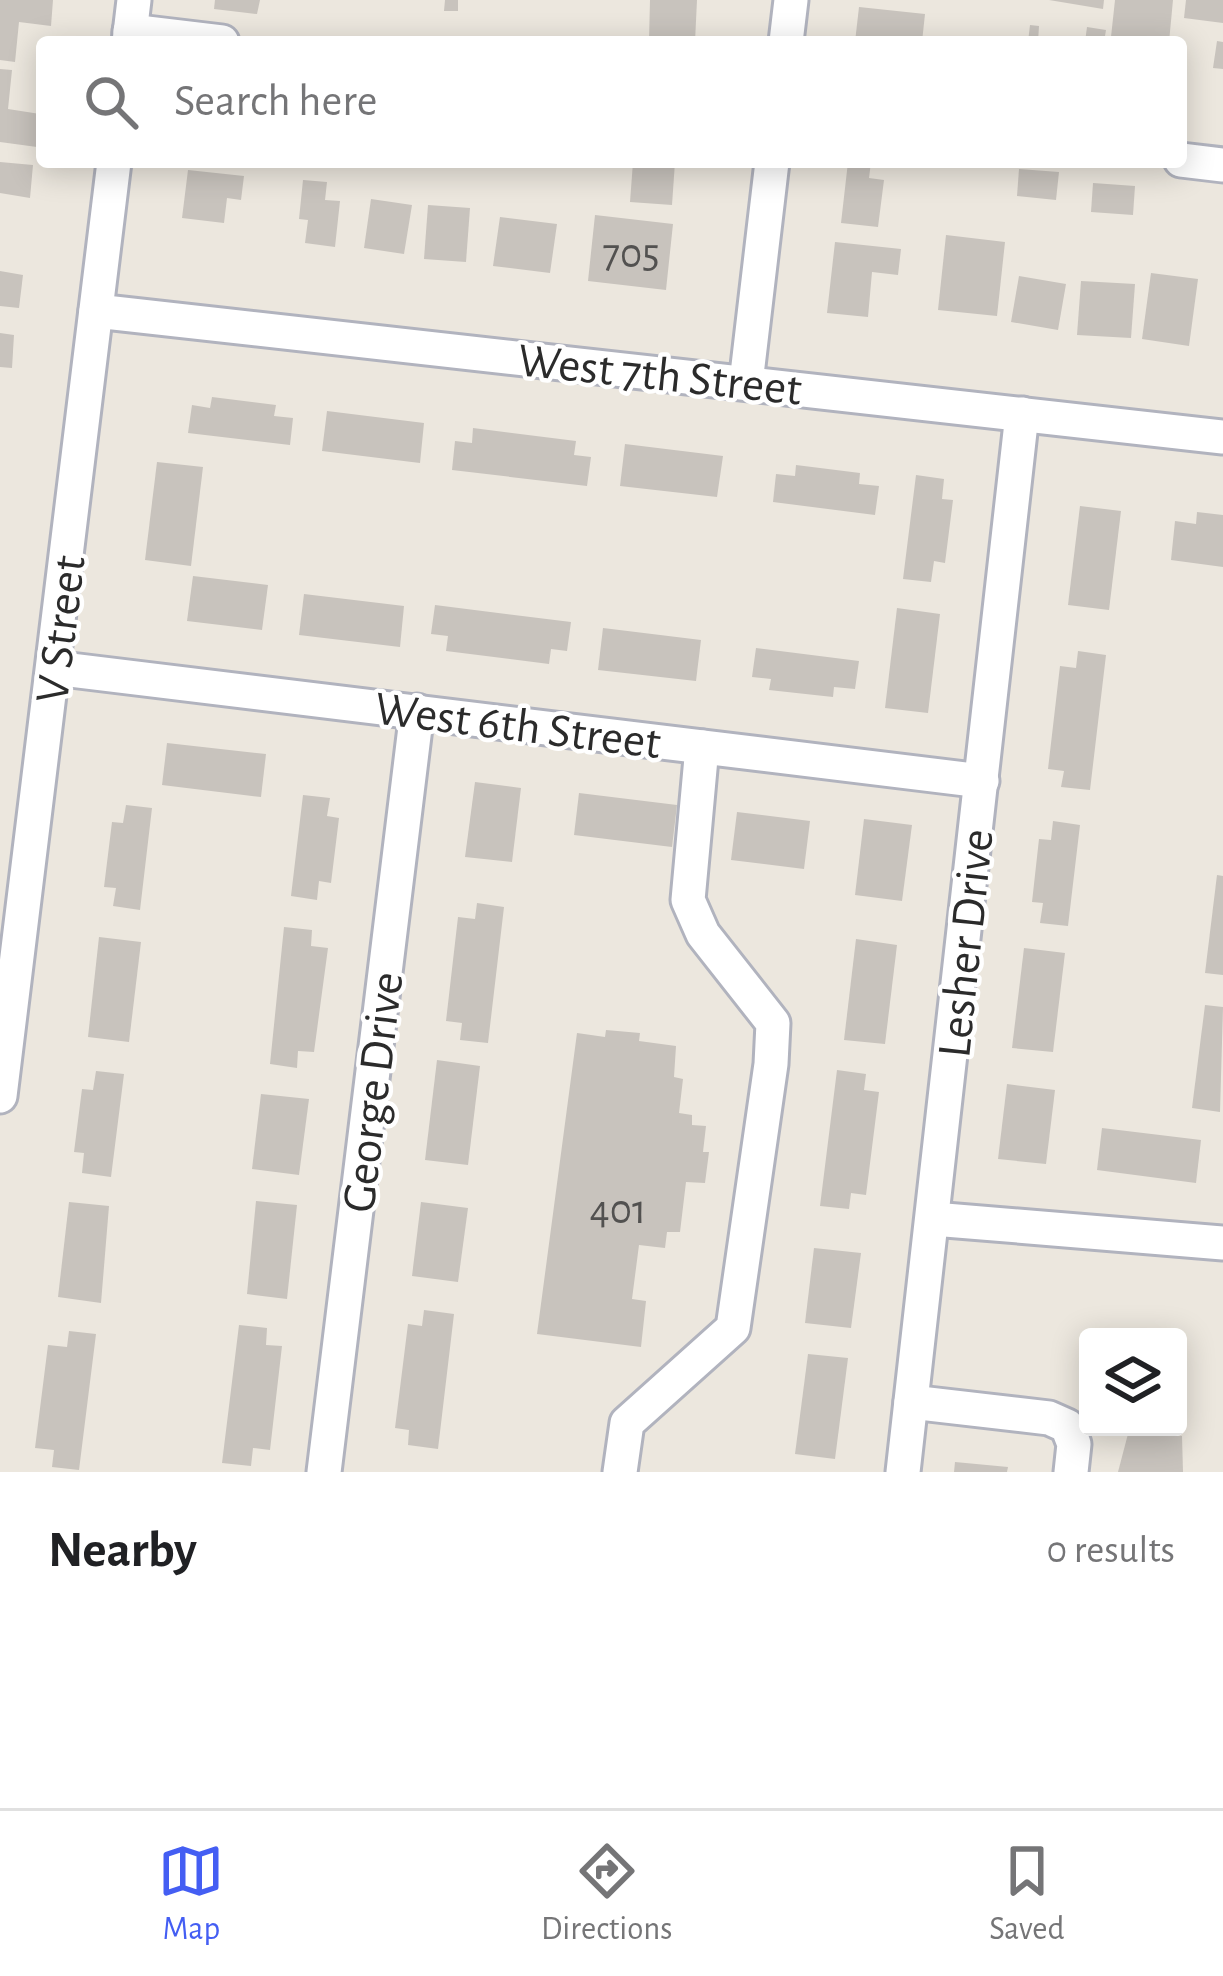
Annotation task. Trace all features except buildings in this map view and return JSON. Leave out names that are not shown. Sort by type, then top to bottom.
[{"type":"street","points":[[787,36],[791,0]]},
{"type":"street","points":[[131,24],[192,36]]},
{"type":"street","points":[[1187,161],[1223,165]]},
{"type":"street","name":"V Street","points":[[0,1096],[10,971],[54,668],[113,168]]},
{"type":"street","points":[[746,383],[771,168]]},
{"type":"street","name":"West 7th Street","points":[[96,311],[1223,437]]},
{"type":"street","name":"Lesher Drive","points":[[903,1472],[1022,414]]},
{"type":"street","name":"West 6th Street","points":[[54,668],[982,781]]},
{"type":"street","name":"George Drive","points":[[324,1472],[417,711]]},
{"type":"street","points":[[620,1472],[627,1423],[733,1328],[771,1064],[773,1023],[703,934],[688,900],[702,747]]},
{"type":"street","points":[[933,1219],[1223,1243]]},
{"type":"street","points":[[911,1402],[1049,1418],[1067,1426],[1074,1444],[1071,1472]]}]
